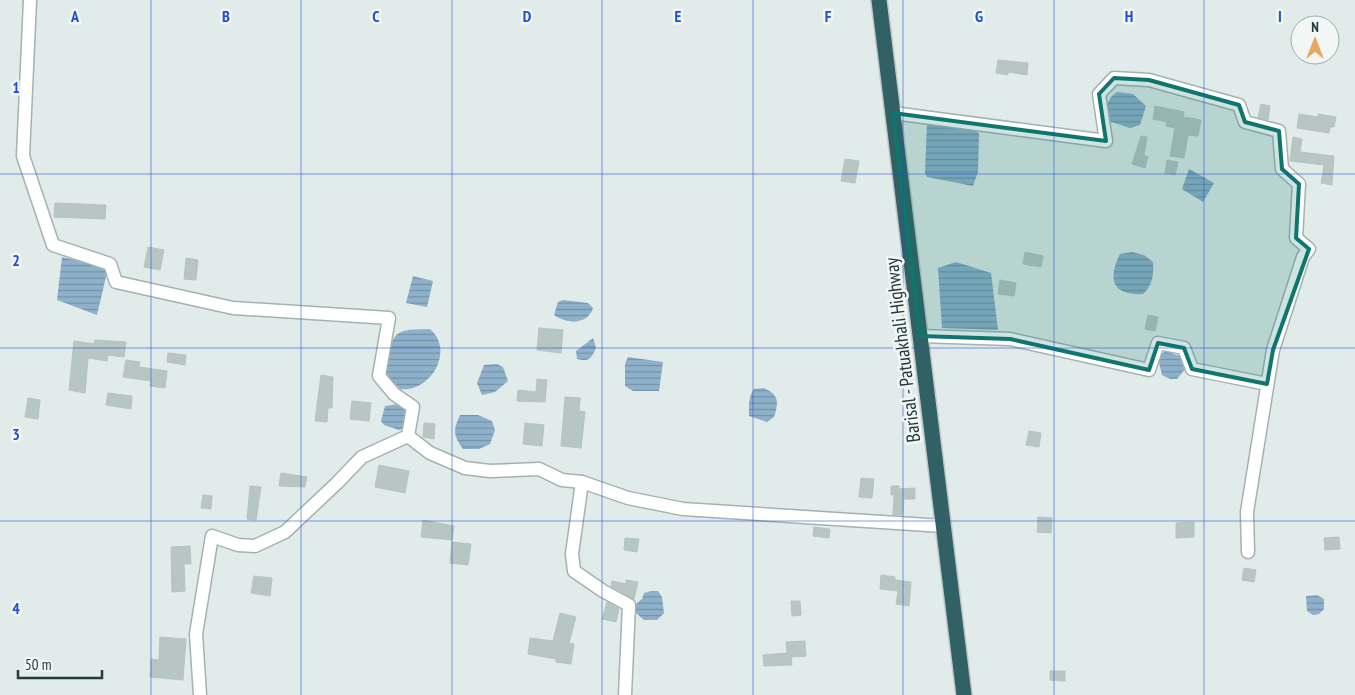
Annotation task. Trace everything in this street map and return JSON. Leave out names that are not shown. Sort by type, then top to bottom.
[{"type":"highway","name":"Barisal - Patuakhali Highway","points":[[879,0],[964,695]]},
{"type":"street","points":[[30,0],[22,156],[53,245],[110,264],[116,282],[233,308],[389,318],[379,376],[394,394],[413,407],[408,436]]},
{"type":"street","points":[[893,113],[1106,141],[1099,94],[1114,78],[1149,80],[1239,105],[1245,122],[1279,131],[1282,169],[1299,184],[1296,238],[1309,249],[1303,257],[1273,350],[1247,512],[1248,552]]},
{"type":"street","points":[[920,336],[1010,339],[1149,370],[1158,343],[1184,348],[1192,369],[1267,384]]},
{"type":"street","points":[[408,436],[430,454],[464,468],[490,471],[539,470],[562,480],[582,482],[628,498],[684,509],[943,526]]},
{"type":"street","points":[[200,695],[196,634],[212,536],[238,545],[255,546],[285,532],[338,484],[362,457],[408,436]]},
{"type":"street","points":[[582,482],[572,554],[574,571],[602,591],[629,605],[625,695]]},
{"type":"highlighted area","points":[[1114,78],[1149,80],[1239,105],[1245,122],[1279,131],[1282,169],[1299,184],[1296,238],[1309,249],[1273,350],[1267,384],[1192,369],[1184,348],[1158,343],[1149,370],[1010,339],[920,336],[893,113],[1106,141],[1099,94]]},
{"type":"water","points":[[1117,92],[1133,94],[1146,106],[1140,125],[1130,128],[1108,121],[1107,108],[1109,101]]},
{"type":"water","points":[[927,122],[960,123],[979,133],[978,172],[973,186],[927,177],[925,173]]},
{"type":"water","points":[[1189,169],[1214,183],[1203,202],[1182,189]]},
{"type":"water","points":[[1132,252],[1144,255],[1153,262],[1152,280],[1143,294],[1124,292],[1118,289],[1115,284],[1114,271],[1120,254]]},
{"type":"water","points":[[62,257],[108,268],[97,315],[57,300]]},
{"type":"water","points":[[956,262],[991,273],[998,330],[942,328],[938,268]]},
{"type":"water","points":[[413,276],[433,281],[427,307],[406,303]]},
{"type":"water","points":[[563,300],[588,303],[593,308],[587,318],[576,321],[565,320],[554,315],[558,302]]},
{"type":"water","points":[[430,329],[437,338],[440,348],[440,358],[436,368],[430,377],[421,384],[411,388],[400,389],[389,377],[386,370],[388,352],[393,340],[402,331]]},
{"type":"water","points":[[593,338],[596,348],[591,357],[587,360],[577,359],[576,351]]},
{"type":"water","points":[[1165,351],[1180,356],[1186,368],[1177,379],[1170,379],[1162,375],[1158,358]]},
{"type":"water","points":[[628,357],[663,362],[659,391],[633,391],[625,386],[625,364]]},
{"type":"water","points":[[497,364],[503,367],[508,381],[495,392],[482,395],[477,383],[484,365]]},
{"type":"water","points":[[764,388],[773,393],[777,403],[774,417],[767,422],[749,416],[749,402],[752,392],[754,389]]},
{"type":"water","points":[[398,404],[405,408],[406,415],[404,428],[399,430],[384,425],[381,421],[385,406]]},
{"type":"water","points":[[460,415],[478,415],[492,421],[495,430],[490,444],[479,449],[463,449],[457,440],[455,432]]},
{"type":"water","points":[[658,591],[662,597],[664,613],[657,620],[644,620],[636,613],[636,604],[642,599],[644,593]]},
{"type":"water","points":[[1317,595],[1324,599],[1324,609],[1319,614],[1313,615],[1307,611],[1306,596]]},
{"type":"building","points":[[998,60],[1028,63],[1027,75],[1008,72],[1008,75],[996,73]]},
{"type":"building","points":[[1261,104],[1270,106],[1268,120],[1258,117]]},
{"type":"building","points":[[1155,106],[1184,112],[1183,117],[1201,120],[1198,136],[1188,135],[1184,158],[1170,156],[1175,128],[1166,126],[1167,122],[1153,119]]},
{"type":"building","points":[[1299,114],[1318,117],[1318,114],[1336,117],[1334,127],[1330,127],[1329,133],[1297,128]]},
{"type":"building","points":[[1141,136],[1147,137],[1144,155],[1148,157],[1145,168],[1132,164]]},
{"type":"building","points":[[1293,137],[1302,139],[1300,152],[1334,156],[1332,185],[1321,183],[1324,165],[1290,161]]},
{"type":"building","points":[[845,159],[859,161],[855,183],[841,181]]},
{"type":"building","points":[[1167,160],[1178,162],[1175,175],[1165,173]]},
{"type":"building","points":[[55,203],[106,205],[105,219],[54,217]]},
{"type":"building","points":[[148,247],[164,250],[160,270],[144,267]]},
{"type":"building","points":[[1025,252],[1043,256],[1041,267],[1023,264]]},
{"type":"building","points":[[186,258],[198,260],[196,280],[184,279]]},
{"type":"building","points":[[1000,280],[1016,283],[1014,296],[998,294]]},
{"type":"building","points":[[1148,315],[1158,317],[1155,331],[1145,329]]},
{"type":"building","points":[[539,328],[563,330],[561,353],[537,350]]},
{"type":"building","points":[[95,340],[126,342],[124,357],[108,355],[107,361],[88,358],[85,393],[69,390],[74,341],[94,344]]},
{"type":"building","points":[[168,353],[186,355],[185,365],[167,362]]},
{"type":"building","points":[[126,360],[140,362],[139,367],[167,371],[165,388],[150,386],[151,381],[123,377]]},
{"type":"building","points":[[321,375],[333,377],[332,408],[328,408],[327,422],[315,421]]},
{"type":"building","points":[[537,379],[547,380],[545,402],[517,401],[518,390],[536,392]]},
{"type":"building","points":[[108,393],[132,396],[131,409],[106,405]]},
{"type":"building","points":[[565,397],[580,398],[579,411],[585,412],[581,448],[561,446]]},
{"type":"building","points":[[28,398],[40,400],[38,419],[25,417]]},
{"type":"building","points":[[352,401],[371,403],[369,421],[350,419]]},
{"type":"building","points":[[424,423],[435,424],[434,439],[423,437]]},
{"type":"building","points":[[525,423],[544,425],[542,446],[523,444]]},
{"type":"building","points":[[1029,431],[1041,433],[1039,447],[1026,445]]},
{"type":"building","points":[[379,465],[409,471],[405,493],[375,487]]},
{"type":"building","points":[[281,473],[307,477],[305,487],[279,486]]},
{"type":"building","points":[[861,478],[874,479],[872,498],[859,497]]},
{"type":"building","points":[[250,486],[261,487],[256,520],[247,519]]},
{"type":"building","points":[[891,486],[899,486],[899,489],[915,488],[915,499],[904,499],[903,515],[893,515],[894,495],[891,495]]},
{"type":"building","points":[[203,495],[212,496],[211,509],[201,508]]},
{"type":"building","points":[[1038,517],[1052,518],[1051,533],[1037,532]]},
{"type":"building","points":[[423,520],[454,526],[452,540],[421,537]]},
{"type":"building","points":[[1194,522],[1194,537],[1176,538],[1176,523]]},
{"type":"building","points":[[814,527],[830,529],[829,538],[813,536]]},
{"type":"building","points":[[1339,537],[1340,549],[1325,550],[1324,538]]},
{"type":"building","points":[[625,538],[639,539],[637,552],[624,550]]},
{"type":"building","points":[[452,542],[471,544],[468,565],[450,563]]},
{"type":"building","points":[[190,546],[191,564],[184,564],[185,591],[172,592],[171,547]]},
{"type":"building","points":[[1244,568],[1256,570],[1254,582],[1242,580]]},
{"type":"building","points":[[881,575],[895,577],[895,580],[911,582],[909,606],[896,604],[898,591],[880,589]]},
{"type":"building","points":[[254,576],[272,578],[270,596],[251,593]]},
{"type":"building","points":[[626,580],[638,582],[634,599],[611,586],[612,581],[626,584]]},
{"type":"building","points":[[791,601],[800,601],[801,615],[792,616]]},
{"type":"building","points":[[607,602],[619,609],[616,622],[602,619]]},
{"type":"building","points":[[560,613],[576,617],[569,643],[574,644],[571,664],[528,654],[530,638],[553,641]]},
{"type":"building","points":[[160,637],[186,639],[183,680],[150,677],[151,659],[159,660]]},
{"type":"building","points":[[805,641],[806,656],[791,657],[792,665],[764,666],[763,655],[787,653],[786,642]]},
{"type":"building","points":[[1050,671],[1065,671],[1065,681],[1050,680]]}]
